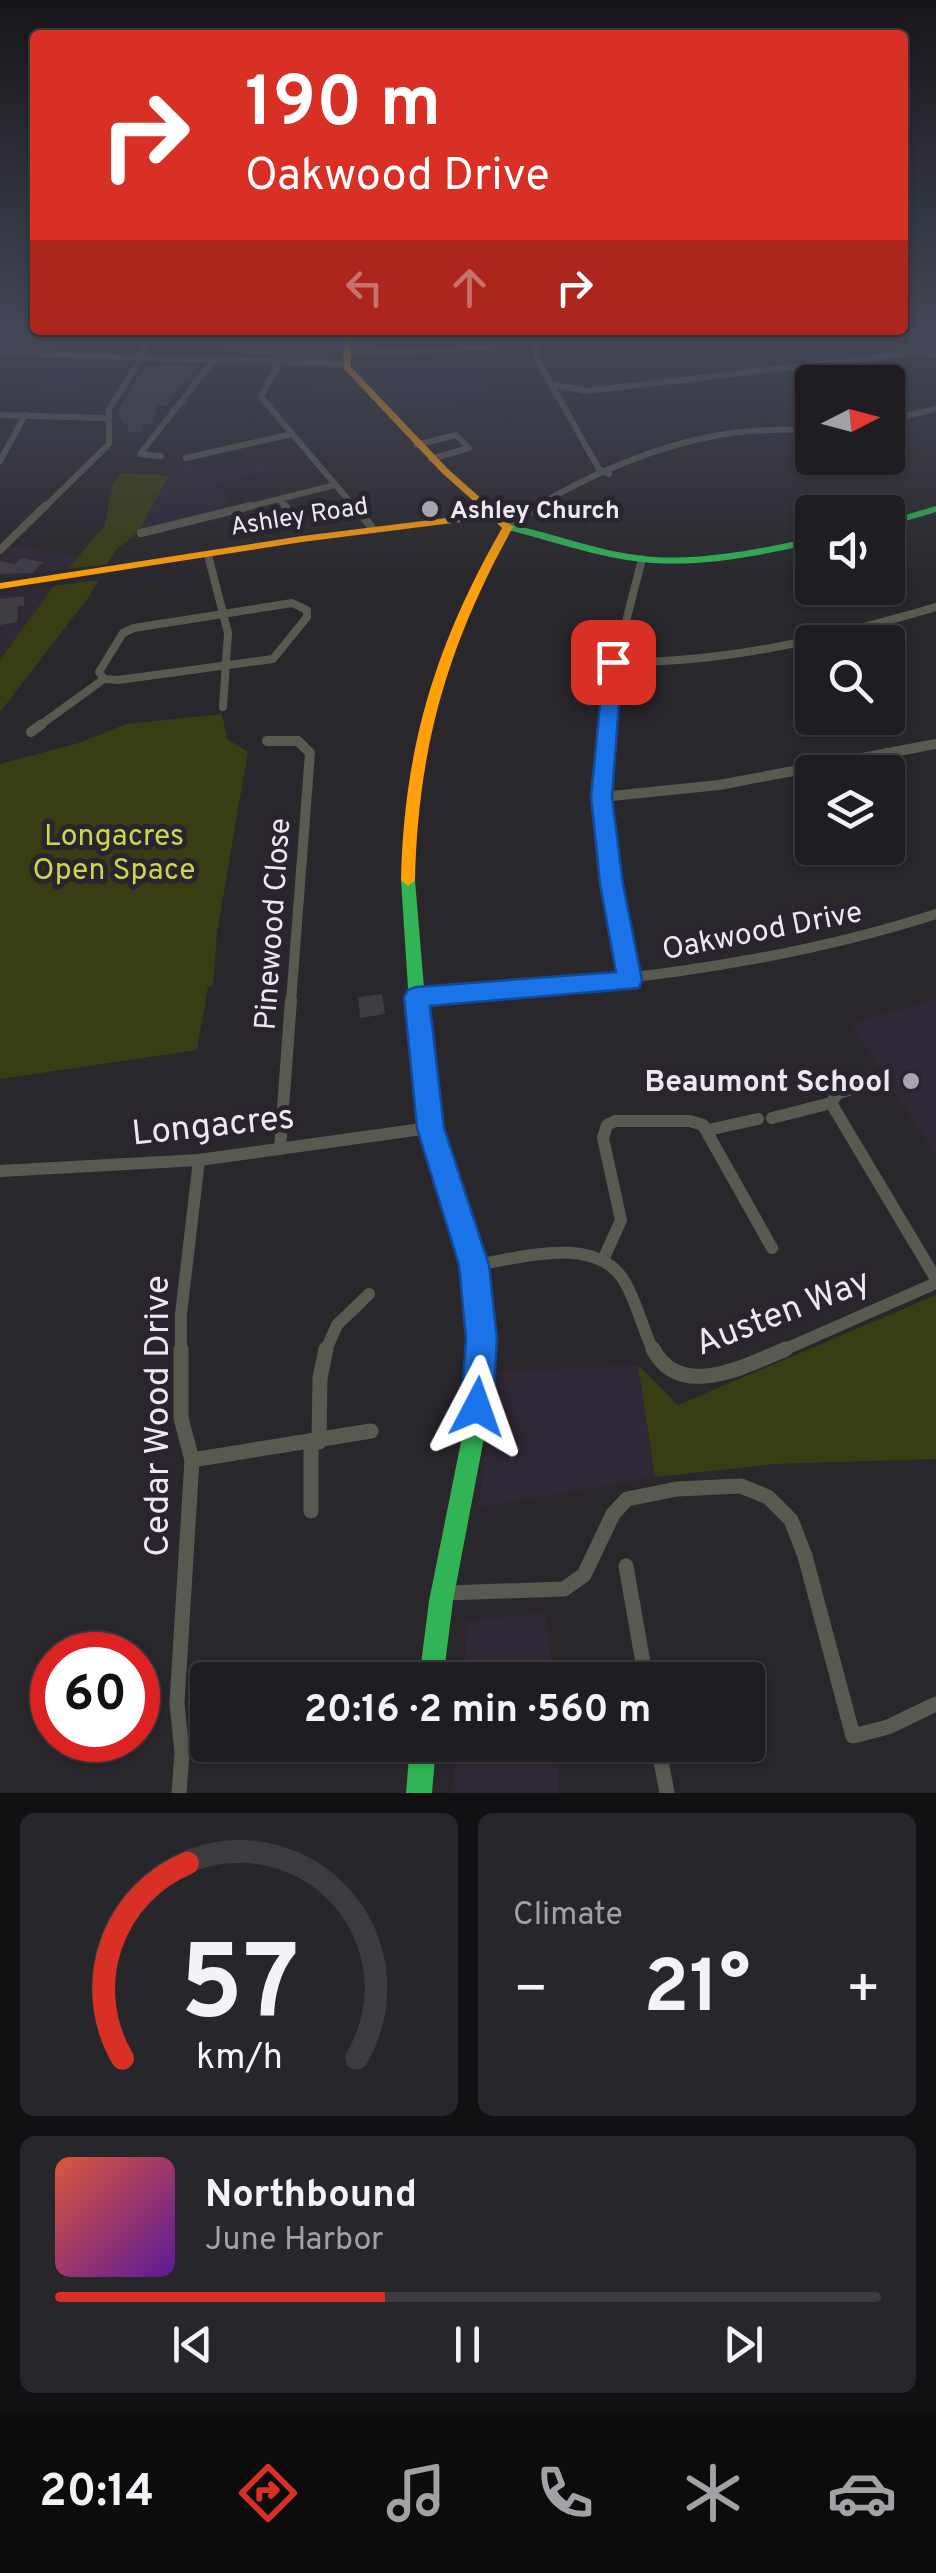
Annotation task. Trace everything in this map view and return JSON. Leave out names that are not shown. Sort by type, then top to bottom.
[{"type":"main road","points":[[393,419],[416,446],[488,509],[490,516],[516,528],[642,558],[706,559],[795,544]]},
{"type":"main road","points":[[905,519],[933,512]]},
{"type":"main road","name":"Ashley Road","points":[[0,586],[373,529],[490,516]]},
{"type":"main road","points":[[433,1662],[477,1407],[481,1339],[474,1265],[430,1128],[408,876],[414,780],[439,677],[468,598],[516,528]]},
{"type":"main road","points":[[419,1793],[422,1762]]},
{"type":"street","points":[[0,461],[24,419]]},
{"type":"street","points":[[0,550],[109,444],[106,419]]},
{"type":"street","points":[[161,456],[140,454],[168,419]]},
{"type":"street","points":[[279,419],[373,529]]},
{"type":"street","points":[[572,419],[599,469],[609,474]]},
{"type":"street","points":[[516,528],[530,512],[560,493],[706,437],[795,431]]},
{"type":"street","points":[[186,458],[292,434]]},
{"type":"street","points":[[416,446],[456,435],[469,448],[431,459]]},
{"type":"street","points":[[141,533],[267,506],[279,499],[335,485]]},
{"type":"street","points":[[279,499],[290,514]]},
{"type":"street","points":[[516,528],[530,512]]},
{"type":"street","points":[[208,555],[224,612],[223,707]]},
{"type":"street","points":[[630,980],[612,884],[602,797],[613,662],[642,558]]},
{"type":"street","points":[[31,732],[104,679],[226,668],[273,659],[307,617],[306,610],[292,603],[224,612],[123,633],[100,667],[104,679]]},
{"type":"street","points":[[613,662],[683,662],[746,655],[832,638],[936,607]]},
{"type":"street","name":"Pinewood Close","points":[[267,742],[297,740],[307,745],[310,752],[280,1149]]},
{"type":"street","points":[[602,797],[629,798],[719,785],[936,744]]},
{"type":"street","name":"Oakwood Drive","points":[[416,997],[630,980],[786,955],[936,914]]},
{"type":"street","points":[[708,1130],[831,1103],[838,1093],[877,1082]]},
{"type":"street","points":[[831,1103],[936,1281]]},
{"type":"street","points":[[474,1265],[584,1255],[603,1260],[621,1220],[603,1138],[607,1125],[615,1121],[690,1121],[708,1130],[772,1248]]},
{"type":"street","name":"Longacres","points":[[0,1171],[198,1160],[430,1128]]},
{"type":"street","name":"Cedar Wood Drive","points":[[179,1793],[182,1753],[178,1703],[192,1460],[181,1418],[181,1314],[198,1160]]},
{"type":"street","name":"Austen Way","points":[[603,1260],[623,1283],[662,1361],[673,1372],[694,1379],[737,1368],[936,1281]]},
{"type":"street","points":[[311,1511],[320,1375],[332,1328],[344,1312],[369,1294]]},
{"type":"street","points":[[192,1460],[371,1431]]},
{"type":"street","points":[[442,1594],[564,1589],[584,1574],[613,1514],[627,1499],[677,1489],[741,1486],[768,1496],[790,1520],[805,1556],[853,1736],[888,1727],[936,1704]]},
{"type":"street","points":[[626,1566],[643,1662]]},
{"type":"street","points":[[661,1762],[666,1793]]},
{"type":"shaded area","points":[[188,458],[203,476],[265,461],[271,470],[218,484],[235,508],[138,532],[169,476],[182,459]]},
{"type":"shaded area","points":[[12,546],[78,556],[68,569],[0,579],[0,558]]},
{"type":"shaded area","points":[[54,586],[0,659],[0,592]]},
{"type":"shaded area","name":"Beaumont School","points":[[936,999],[936,1155],[850,1024]]},
{"type":"shaded area","points":[[638,1365],[655,1477],[479,1507],[496,1372]]},
{"type":"shaded area","points":[[546,1613],[551,1662],[465,1662],[468,1621]]},
{"type":"shaded area","points":[[455,1762],[558,1762],[559,1793],[452,1793]]},
{"type":"green space","points":[[121,473],[169,476],[138,532],[116,550],[107,564],[68,569],[105,525],[113,483]]},
{"type":"green space","points":[[99,580],[0,712],[0,659],[54,586]]},
{"type":"green space","name":"Longacres Open Space","points":[[222,714],[227,739],[248,752],[217,932],[213,986],[208,987],[197,1050],[0,1079],[0,764],[79,743],[126,724]]},
{"type":"green space","points":[[936,1295],[936,1459],[775,1464],[655,1477],[638,1365],[678,1405]]},
{"type":"building","points":[[121,419],[154,419],[153,424],[144,424],[142,432],[127,432],[129,426]]},
{"type":"building","points":[[21,558],[43,562],[32,573],[0,574],[0,561],[15,564]]},
{"type":"building","points":[[24,596],[24,606],[18,606],[17,622],[0,625],[0,599]]},
{"type":"building","points":[[382,994],[385,1014],[360,1018],[358,997]]},
{"type":"traffic: fast","points":[[905,518],[936,509]]},
{"type":"traffic: fast","points":[[508,527],[643,559],[728,556],[795,544]]},
{"type":"traffic: fast","points":[[408,880],[424,1096],[472,1271],[481,1354],[476,1422],[441,1601],[433,1662]]},
{"type":"traffic: fast","points":[[419,1793],[422,1762]]},
{"type":"traffic: slow","points":[[396,419],[445,471],[508,527],[465,609],[433,696],[414,787],[408,880]]},
{"type":"traffic: slow","points":[[0,586],[302,539],[490,516]]},
{"type":"place","name":"Ashley Church","points":[[430,509]]},
{"type":"place","name":"Beaumont School","points":[[911,1081]]},
{"type":"route","points":[[477,1407],[481,1339],[474,1265],[430,1128],[416,997],[630,980],[612,884],[602,797],[604,730],[613,662]]}]
